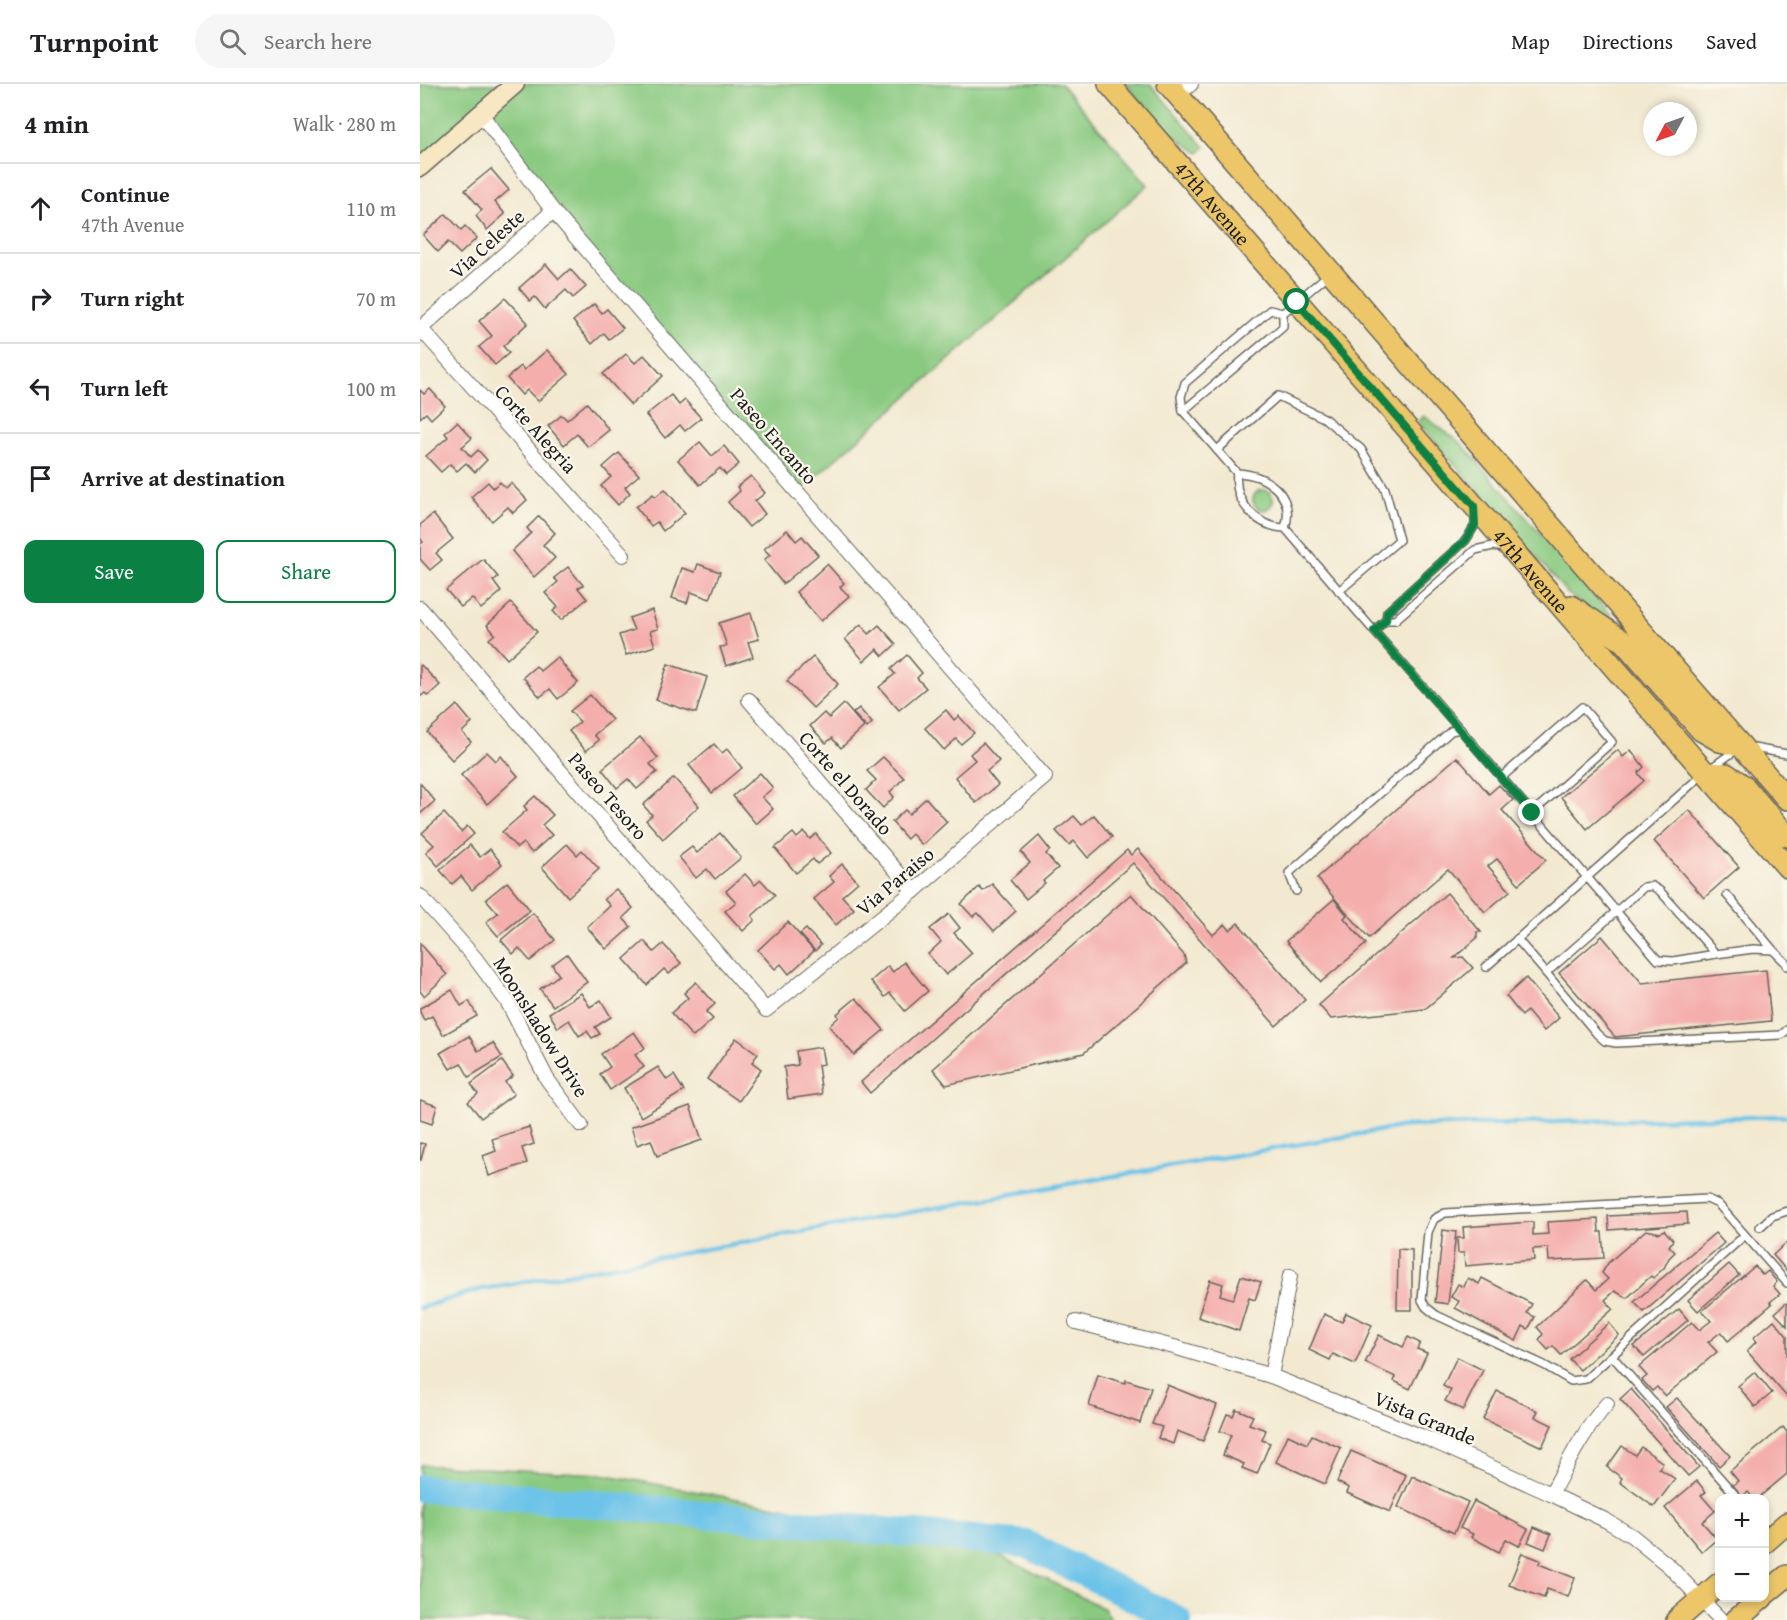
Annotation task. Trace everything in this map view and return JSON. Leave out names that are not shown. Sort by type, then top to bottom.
[{"type":"main road","name":"47th Avenue","points":[[1109,84],[1290,308],[1474,506],[1787,867]]},
{"type":"main road","points":[[1179,88],[1331,272],[1787,799]]},
{"type":"main road","points":[[1547,590],[1624,642],[1701,730],[1720,741],[1741,746]]},
{"type":"main road","points":[[1705,773],[1726,774],[1743,786],[1787,836]]},
{"type":"main road","points":[[1769,1591],[1787,1576]]},
{"type":"main road","points":[[1677,1620],[1715,1587]]},
{"type":"main road","points":[[1736,1620],[1756,1602]]},
{"type":"street","points":[[420,167],[515,84]]},
{"type":"street","name":"Paseo Encanto","points":[[481,114],[553,211],[1045,777]]},
{"type":"street","name":"Via Celeste","points":[[421,329],[553,211]]},
{"type":"street","name":"Corte Alegria","points":[[421,329],[623,555]]},
{"type":"street","name":"Paseo Tesoro","points":[[420,608],[766,1010]]},
{"type":"street","name":"Corte el Dorado","points":[[749,700],[914,891]]},
{"type":"street","name":"Via Paraiso","points":[[766,1010],[914,891],[1045,777]]},
{"type":"street","name":"Moonshadow Drive","points":[[420,896],[475,958],[507,1001],[547,1079],[581,1125]]},
{"type":"street","points":[[1272,1376],[1290,1276]]},
{"type":"street","name":"Vista Grande","points":[[1076,1322],[1272,1376],[1433,1441],[1551,1494],[1607,1521],[1632,1536],[1669,1566],[1721,1620]]},
{"type":"street","points":[[1551,1494],[1582,1437],[1594,1418],[1607,1404]]},
{"type":"lane","points":[[1183,411],[1283,327],[1290,308],[1331,272]]},
{"type":"lane","points":[[1285,528],[1288,520],[1287,510],[1277,488],[1257,476],[1237,473],[1183,411],[1181,397],[1185,383],[1270,310],[1290,308]]},
{"type":"lane","points":[[1217,450],[1278,396],[1324,418],[1360,449],[1385,489],[1399,540],[1339,591]]},
{"type":"lane","points":[[1237,473],[1237,492],[1249,511],[1267,525],[1285,528],[1658,960],[1673,961],[1753,949],[1773,950]]},
{"type":"lane","points":[[1374,631],[1386,620],[1387,612],[1466,540],[1475,525],[1474,506]]},
{"type":"lane","points":[[1386,620],[1395,620],[1475,550],[1493,546],[1512,549]]},
{"type":"lane","points":[[1502,777],[1582,707],[1612,742],[1532,813]]},
{"type":"lane","points":[[1296,891],[1289,873],[1451,730],[1460,729]]},
{"type":"lane","points":[[1486,967],[1705,773],[1741,746],[1787,754]]},
{"type":"lane","points":[[1546,973],[1644,886],[1652,886],[1660,891],[1716,954]]},
{"type":"lane","points":[[1727,896],[1787,966]]},
{"type":"lane","points":[[1517,939],[1605,1041],[1616,1043],[1781,1035],[1787,1030]]},
{"type":"lane","points":[[1745,1235],[1586,1379],[1571,1381],[1544,1365],[1436,1315],[1426,1307],[1422,1300],[1428,1232],[1434,1219],[1445,1213],[1707,1199],[1718,1204],[1787,1283]]},
{"type":"lane","points":[[1760,1227],[1772,1216],[1787,1211]]},
{"type":"lane","points":[[1612,1356],[1734,1494]]},
{"type":"green space","points":[[420,84],[1061,84],[1148,185],[797,493],[553,211],[482,114],[420,167]]},
{"type":"green space","points":[[1126,84],[1150,84],[1205,147],[1199,153],[1163,128]]},
{"type":"green space","points":[[1424,416],[1462,444],[1612,616],[1606,622],[1568,594],[1418,422]]},
{"type":"green space","points":[[1263,490],[1270,493],[1273,500],[1270,507],[1263,510],[1256,507],[1253,500],[1256,493]]},
{"type":"green space","points":[[420,1465],[601,1474],[973,1542],[1105,1609],[1110,1620],[420,1620]]},
{"type":"building","points":[[491,169],[509,190],[495,202],[505,214],[487,230],[476,216],[482,210],[465,190]]},
{"type":"building","points":[[446,214],[461,230],[465,226],[477,238],[460,254],[448,242],[438,252],[423,235]]},
{"type":"building","points":[[546,264],[559,279],[570,269],[586,287],[573,298],[566,290],[545,309],[535,297],[530,301],[519,288]]},
{"type":"building","points":[[505,298],[528,323],[503,346],[509,353],[495,365],[479,347],[492,336],[479,321]]},
{"type":"building","points":[[594,304],[602,313],[607,309],[623,328],[609,339],[604,333],[592,344],[573,321]]},
{"type":"building","points":[[547,350],[569,374],[538,401],[527,390],[522,395],[507,378],[521,366],[524,370]]},
{"type":"building","points":[[626,354],[635,363],[644,355],[663,376],[631,405],[603,374]]},
{"type":"building","points":[[430,389],[445,406],[431,419],[426,413],[420,418],[420,390],[424,394]]},
{"type":"building","points":[[671,395],[679,405],[685,400],[701,418],[685,431],[680,425],[665,438],[646,415]]},
{"type":"building","points":[[587,403],[609,430],[588,447],[577,434],[564,445],[548,426],[562,415],[567,420]]},
{"type":"building","points":[[457,422],[472,438],[462,447],[471,457],[478,450],[487,460],[475,472],[466,463],[457,471],[450,464],[441,472],[426,456],[448,437],[445,433]]},
{"type":"building","points":[[700,442],[712,456],[724,446],[739,464],[726,475],[720,468],[700,485],[678,460]]},
{"type":"building","points":[[619,453],[639,475],[625,487],[630,493],[618,505],[601,486],[611,477],[603,467]]},
{"type":"building","points":[[751,476],[765,493],[755,501],[765,514],[749,527],[728,502],[740,491],[737,487]]},
{"type":"building","points":[[488,482],[493,488],[500,482],[506,488],[511,483],[527,500],[513,513],[508,507],[492,521],[471,497]]},
{"type":"building","points":[[665,489],[685,513],[663,531],[657,522],[651,526],[636,507],[653,494],[655,497]]},
{"type":"building","points":[[433,514],[453,539],[436,553],[442,560],[430,570],[420,559],[420,544],[423,542],[420,538],[420,525]]},
{"type":"building","points":[[539,516],[555,533],[543,545],[555,558],[534,577],[512,551],[531,533],[527,528]]},
{"type":"building","points":[[787,530],[796,541],[802,536],[818,555],[783,584],[764,560],[770,555],[764,549]]},
{"type":"building","points":[[483,559],[498,577],[493,581],[501,592],[481,609],[472,598],[461,607],[446,590]]},
{"type":"building","points":[[698,564],[720,572],[710,599],[691,592],[687,603],[672,598],[682,568],[695,572]]},
{"type":"building","points":[[827,564],[844,583],[840,587],[849,596],[821,621],[796,592]]},
{"type":"building","points":[[568,567],[583,585],[578,588],[587,599],[561,620],[553,611],[558,607],[545,593],[558,582],[554,578]]},
{"type":"building","points":[[511,603],[537,632],[507,659],[489,639],[495,634],[487,625]]},
{"type":"building","points":[[652,610],[658,629],[650,631],[655,646],[626,655],[619,635],[634,630],[629,618]]},
{"type":"building","points":[[751,613],[759,639],[748,642],[753,657],[726,666],[720,647],[727,646],[719,623]]},
{"type":"building","points":[[861,624],[869,634],[879,625],[896,644],[883,656],[877,649],[864,661],[845,639]]},
{"type":"building","points":[[907,655],[922,673],[917,678],[926,688],[899,710],[879,687],[895,674],[891,669]]},
{"type":"building","points":[[557,657],[578,683],[558,699],[550,689],[540,697],[523,677],[536,666],[540,671]]},
{"type":"building","points":[[813,657],[838,684],[813,708],[787,681]]},
{"type":"building","points":[[668,664],[707,677],[696,713],[656,700]]},
{"type":"building","points":[[420,666],[440,685],[428,696],[425,693],[420,697]]},
{"type":"building","points":[[590,695],[612,720],[594,735],[599,740],[586,751],[569,731],[580,722],[570,711]]},
{"type":"building","points":[[844,704],[864,727],[841,748],[832,738],[826,743],[810,726],[824,713],[829,718]]},
{"type":"building","points":[[457,705],[472,723],[462,732],[471,742],[452,760],[427,732]]},
{"type":"building","points":[[859,708],[872,723],[867,728],[853,713]]},
{"type":"building","points":[[946,710],[954,720],[959,716],[974,733],[961,744],[956,739],[944,750],[925,728]]},
{"type":"building","points":[[640,737],[658,758],[650,764],[657,772],[637,789],[628,779],[617,788],[602,769]]},
{"type":"building","points":[[983,743],[999,761],[987,771],[998,785],[976,803],[955,777],[975,760],[970,754]]},
{"type":"building","points":[[714,744],[722,753],[727,749],[742,768],[712,793],[689,765]]},
{"type":"building","points":[[1618,750],[1623,757],[1631,750],[1644,767],[1638,773],[1644,781],[1587,829],[1561,797]]},
{"type":"building","points":[[487,752],[496,761],[501,756],[518,776],[487,804],[461,775]]},
{"type":"building","points":[[883,757],[904,778],[890,792],[894,797],[883,808],[866,790],[876,780],[867,771]]},
{"type":"building","points":[[1457,757],[1489,794],[1499,785],[1513,800],[1502,810],[1546,860],[1519,884],[1497,859],[1488,866],[1510,891],[1485,912],[1448,869],[1369,938],[1317,878]]},
{"type":"building","points":[[760,773],[773,788],[762,797],[773,809],[756,824],[733,796]]},
{"type":"building","points":[[674,778],[699,806],[663,839],[646,820],[652,815],[643,805]]},
{"type":"building","points":[[420,783],[435,801],[420,814]]},
{"type":"building","points":[[535,796],[553,815],[542,825],[552,835],[532,853],[523,843],[517,848],[502,832],[527,810],[524,806]]},
{"type":"building","points":[[926,798],[947,822],[922,845],[912,834],[907,839],[892,822],[905,810],[909,814]]},
{"type":"building","points":[[1689,810],[1739,867],[1704,898],[1654,841]]},
{"type":"building","points":[[444,813],[461,832],[467,826],[474,834],[438,866],[426,852],[434,845],[422,833]]},
{"type":"building","points":[[1094,815],[1112,837],[1088,858],[1074,841],[1069,845],[1056,831],[1074,816],[1082,825]]},
{"type":"building","points":[[804,832],[810,839],[816,834],[831,853],[817,864],[813,859],[796,873],[775,848],[793,833],[797,838]]},
{"type":"building","points":[[720,833],[741,858],[715,879],[707,869],[696,878],[679,857],[692,847],[697,853]]},
{"type":"building","points":[[1039,836],[1050,850],[1046,854],[1058,868],[1026,899],[1010,880],[1030,863],[1021,852]]},
{"type":"building","points":[[567,844],[577,855],[582,850],[599,869],[568,897],[542,867]]},
{"type":"building","points":[[470,845],[480,857],[490,849],[502,864],[472,890],[461,876],[452,884],[440,870]]},
{"type":"building","points":[[1138,849],[1213,935],[1225,924],[1230,930],[1238,923],[1305,1000],[1276,1026],[1133,863],[870,1093],[861,1082],[1127,850],[1131,855]]},
{"type":"building","points":[[842,864],[858,882],[842,896],[854,909],[836,925],[814,899],[834,882],[829,876]]},
{"type":"building","points":[[745,874],[755,885],[761,880],[775,895],[752,916],[755,920],[743,931],[725,911],[736,902],[726,891]]},
{"type":"building","points":[[507,882],[530,910],[498,936],[486,922],[498,913],[486,899]]},
{"type":"building","points":[[992,884],[1016,911],[994,931],[978,913],[973,917],[961,904],[979,887],[983,891]]},
{"type":"building","points":[[616,889],[633,908],[623,918],[631,927],[606,949],[587,927],[610,906],[604,899]]},
{"type":"building","points":[[1447,893],[1481,932],[1477,932],[1477,938],[1454,958],[1463,957],[1473,968],[1425,1009],[1331,1019],[1319,1005]]},
{"type":"building","points":[[1131,894],[1184,955],[1186,963],[1084,1053],[946,1085],[933,1069]]},
{"type":"building","points":[[1334,899],[1347,915],[1344,918],[1366,944],[1321,982],[1286,941]]},
{"type":"building","points":[[533,913],[555,940],[530,961],[519,948],[513,954],[501,940]]},
{"type":"building","points":[[949,914],[960,928],[954,933],[972,953],[946,975],[928,954],[941,942],[930,929]]},
{"type":"building","points":[[788,922],[814,951],[789,974],[781,964],[775,969],[758,950]]},
{"type":"building","points":[[806,929],[821,945],[815,951],[800,934]]},
{"type":"building","points":[[1602,936],[1642,983],[1766,970],[1771,1021],[1615,1037],[1559,973]]},
{"type":"building","points":[[644,941],[654,952],[663,944],[681,963],[669,974],[664,969],[647,985],[624,959]]},
{"type":"building","points":[[420,943],[447,975],[424,996],[420,991]]},
{"type":"building","points":[[567,954],[587,982],[553,1006],[540,989],[559,975],[552,965]]},
{"type":"building","points":[[904,962],[928,991],[905,1011],[890,993],[885,997],[871,981],[888,966],[893,972]]},
{"type":"building","points":[[1526,978],[1559,1018],[1544,1031],[1527,1011],[1522,1016],[1506,996]]},
{"type":"building","points":[[696,982],[715,1004],[706,1012],[713,1019],[693,1037],[671,1013],[688,998],[684,993]]},
{"type":"building","points":[[452,990],[461,1006],[469,1001],[477,1016],[443,1035],[432,1016],[424,1020],[420,1008]]},
{"type":"building","points":[[581,993],[590,1007],[601,1000],[611,1017],[595,1027],[600,1034],[592,1038],[587,1031],[579,1036],[569,1020],[558,1028],[549,1013]]},
{"type":"building","points":[[856,998],[884,1030],[854,1055],[829,1026],[839,1017],[837,1014]]},
{"type":"building","points":[[634,1032],[645,1048],[635,1055],[644,1067],[610,1090],[600,1074],[610,1067],[601,1054]]},
{"type":"building","points":[[469,1036],[478,1051],[493,1043],[502,1057],[469,1077],[461,1063],[450,1069],[440,1053]]},
{"type":"building","points":[[736,1038],[758,1054],[752,1062],[761,1069],[739,1101],[707,1079]]},
{"type":"building","points":[[821,1047],[824,1064],[818,1065],[822,1094],[788,1099],[784,1067],[798,1065],[796,1051]]},
{"type":"building","points":[[502,1061],[513,1076],[505,1082],[514,1094],[481,1118],[468,1102],[478,1094],[471,1084]]},
{"type":"building","points":[[658,1067],[667,1080],[674,1075],[684,1091],[641,1117],[624,1088]]},
{"type":"building","points":[[420,1100],[437,1106],[432,1124],[420,1120]]},
{"type":"building","points":[[690,1106],[702,1140],[657,1156],[651,1140],[637,1145],[631,1127]]},
{"type":"building","points":[[529,1127],[534,1144],[522,1148],[527,1163],[489,1176],[483,1156],[496,1151],[492,1139]]},
{"type":"building","points":[[420,1143],[425,1144],[421,1160],[420,1160]]},
{"type":"building","points":[[1687,1212],[1688,1224],[1609,1230],[1608,1216]]},
{"type":"building","points":[[1598,1219],[1599,1232],[1602,1232],[1604,1258],[1549,1261],[1548,1248],[1533,1249],[1534,1260],[1465,1266],[1464,1253],[1458,1253],[1457,1238],[1464,1238],[1463,1227],[1533,1222],[1533,1235],[1548,1234],[1547,1222]]},
{"type":"building","points":[[1443,1230],[1456,1232],[1448,1304],[1435,1302]]},
{"type":"building","points":[[1646,1230],[1660,1233],[1664,1230],[1673,1240],[1669,1246],[1675,1252],[1664,1268],[1653,1278],[1651,1276],[1627,1298],[1615,1291],[1605,1300],[1613,1309],[1561,1355],[1553,1346],[1548,1350],[1539,1340],[1543,1334],[1537,1327],[1587,1280],[1596,1290],[1608,1279],[1602,1273],[1608,1263]]},
{"type":"building","points":[[1715,1233],[1724,1243],[1644,1312],[1634,1302]]},
{"type":"building","points":[[1787,1242],[1787,1271],[1773,1255]]},
{"type":"building","points":[[1398,1249],[1412,1250],[1412,1310],[1397,1310]]},
{"type":"building","points":[[1729,1264],[1739,1275],[1698,1311],[1688,1300]]},
{"type":"building","points":[[1755,1266],[1763,1275],[1768,1271],[1777,1282],[1773,1286],[1780,1294],[1770,1302],[1772,1304],[1728,1341],[1721,1332],[1708,1342],[1717,1352],[1665,1396],[1657,1387],[1652,1391],[1642,1380],[1647,1376],[1639,1367],[1692,1322],[1699,1330],[1711,1321],[1702,1311]]},
{"type":"building","points":[[1241,1276],[1261,1282],[1255,1300],[1249,1298],[1239,1331],[1198,1317],[1210,1280],[1223,1284],[1220,1295],[1233,1299]]},
{"type":"building","points":[[1468,1278],[1479,1284],[1482,1278],[1532,1304],[1527,1313],[1535,1317],[1528,1329],[1523,1326],[1516,1341],[1455,1308],[1459,1301],[1451,1297],[1458,1284],[1464,1287]]},
{"type":"building","points":[[1787,1304],[1787,1326],[1775,1313]]},
{"type":"building","points":[[1679,1309],[1688,1320],[1644,1357],[1634,1346]]},
{"type":"building","points":[[1346,1313],[1372,1325],[1355,1364],[1333,1354],[1330,1360],[1309,1350],[1324,1314],[1342,1322]]},
{"type":"building","points":[[1774,1320],[1787,1336],[1787,1397],[1747,1351],[1756,1342],[1753,1338]]},
{"type":"building","points":[[1609,1323],[1619,1335],[1580,1370],[1569,1359]]},
{"type":"building","points":[[1379,1335],[1403,1347],[1408,1337],[1420,1343],[1417,1349],[1427,1353],[1410,1389],[1394,1381],[1396,1377],[1365,1363]]},
{"type":"building","points":[[1457,1357],[1483,1370],[1463,1410],[1445,1401],[1451,1390],[1443,1386]]},
{"type":"building","points":[[1755,1372],[1772,1393],[1755,1407],[1738,1386]]},
{"type":"building","points":[[1098,1375],[1125,1383],[1126,1380],[1151,1388],[1140,1423],[1089,1406]]},
{"type":"building","points":[[1167,1385],[1217,1405],[1203,1441],[1177,1431],[1173,1444],[1158,1438],[1162,1427],[1152,1424]]},
{"type":"building","points":[[1631,1389],[1699,1467],[1688,1476],[1620,1399]]},
{"type":"building","points":[[1497,1391],[1538,1411],[1535,1417],[1552,1425],[1542,1447],[1483,1419]]},
{"type":"building","points":[[1677,1398],[1730,1456],[1719,1466],[1666,1407]]},
{"type":"building","points":[[1236,1409],[1253,1416],[1249,1424],[1266,1430],[1262,1440],[1270,1443],[1257,1474],[1242,1468],[1244,1464],[1223,1455],[1231,1435],[1220,1431],[1227,1414],[1233,1416]]},
{"type":"building","points":[[1783,1427],[1787,1432],[1787,1474],[1763,1494],[1748,1492],[1740,1494],[1733,1485],[1738,1481],[1730,1471]]},
{"type":"building","points":[[1288,1435],[1307,1444],[1312,1435],[1341,1448],[1325,1484],[1276,1462]]},
{"type":"building","points":[[1622,1446],[1635,1455],[1641,1447],[1663,1463],[1659,1468],[1675,1479],[1654,1507],[1620,1482],[1622,1478],[1607,1467]]},
{"type":"building","points":[[1351,1451],[1406,1475],[1390,1512],[1347,1493],[1349,1488],[1337,1482]]},
{"type":"building","points":[[1412,1476],[1468,1502],[1454,1533],[1398,1507]]},
{"type":"building","points":[[1697,1481],[1706,1492],[1701,1495],[1715,1511],[1702,1522],[1715,1537],[1715,1541],[1702,1552],[1665,1508]]},
{"type":"building","points":[[1474,1501],[1528,1529],[1519,1546],[1506,1539],[1499,1552],[1471,1537],[1473,1534],[1460,1528]]},
{"type":"building","points":[[1534,1527],[1551,1534],[1545,1549],[1528,1542]]},
{"type":"building","points":[[1522,1553],[1540,1560],[1539,1564],[1575,1578],[1568,1597],[1547,1589],[1544,1598],[1509,1585]]},
{"type":"waterway","points":[[420,1308],[478,1290],[1406,1126],[1787,1116]]},
{"type":"waterway","points":[[420,1488],[1026,1544],[1178,1620]]},
{"type":"route","points":[[1297,302],[1474,506],[1475,525],[1466,540],[1387,612],[1386,620],[1374,631],[1532,813]]}]
